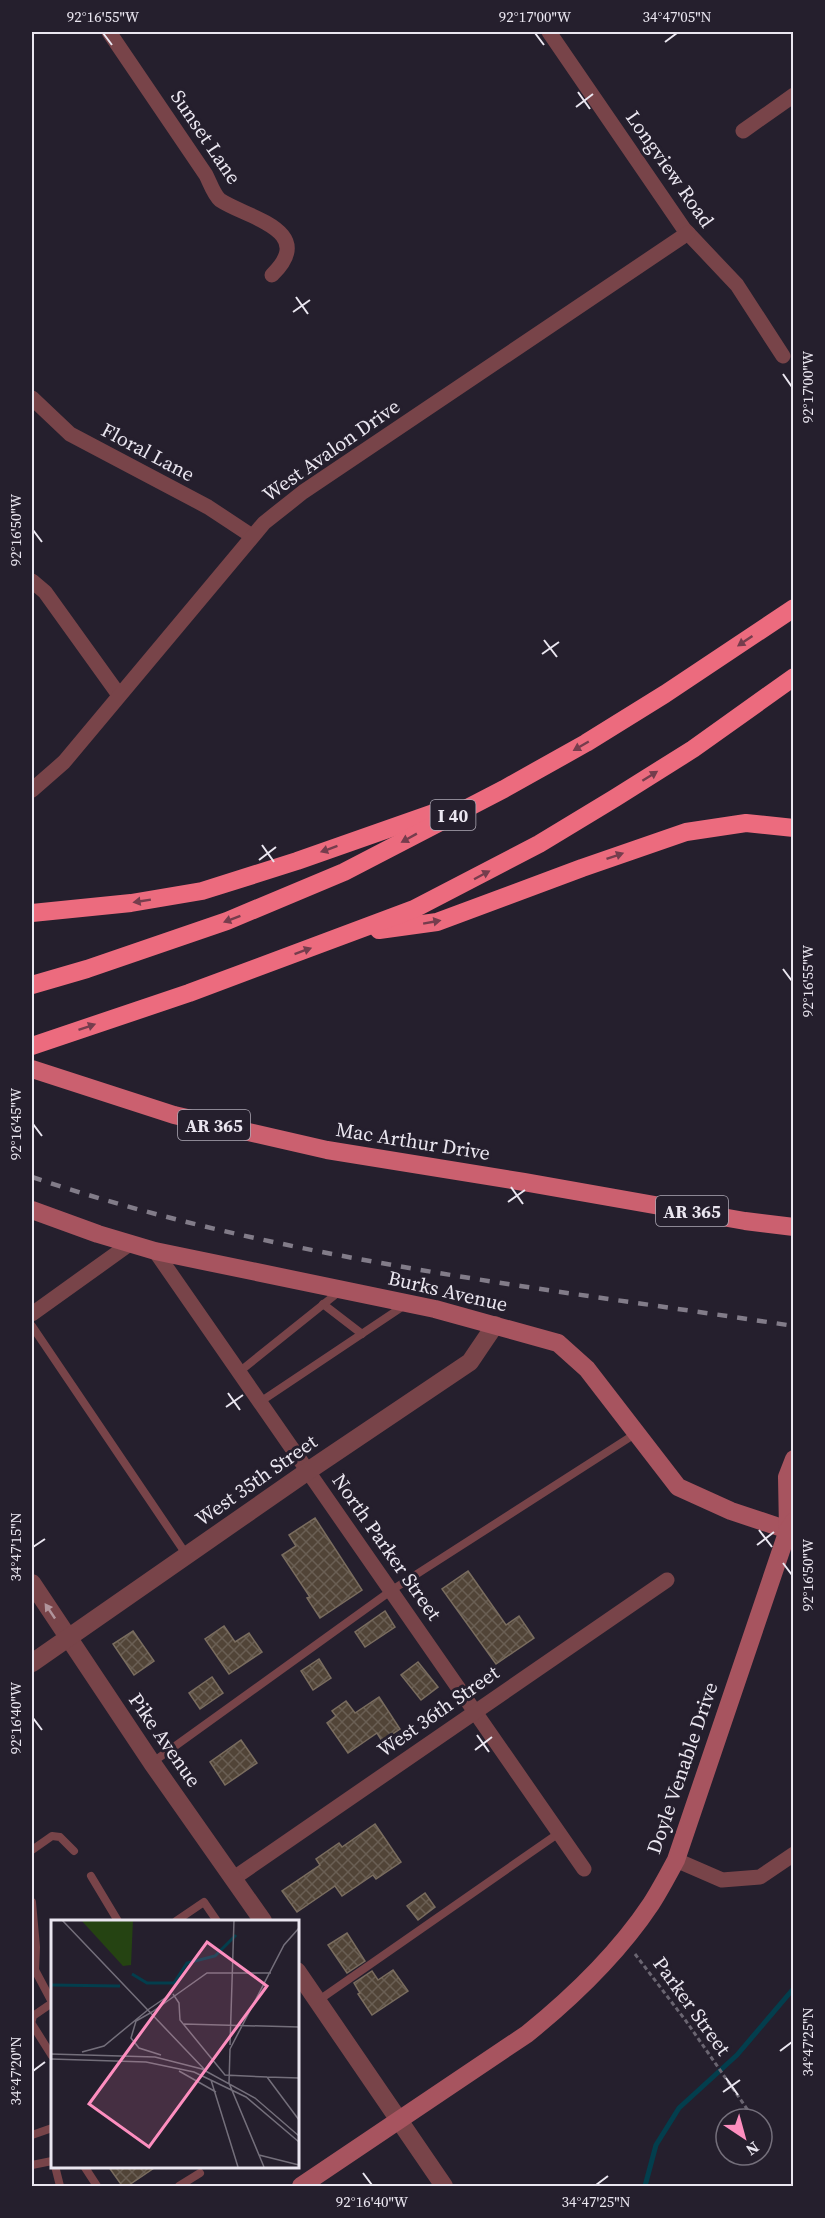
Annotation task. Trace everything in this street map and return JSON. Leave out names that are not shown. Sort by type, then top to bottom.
[{"type":"highway","name":"I 40","points":[[32,985],[87,969],[226,921],[344,872],[504,789],[586,743],[665,694],[794,608]]},
{"type":"highway","points":[[32,1046],[189,993],[414,909],[539,844],[693,750],[794,677]]},
{"type":"highway","points":[[32,913],[131,903],[202,891],[297,861],[388,827],[504,789]]},
{"type":"highway","points":[[354,933],[438,922],[686,832],[746,823],[794,828]]},
{"type":"main road","name":"Mac Arthur Drive","points":[[32,1069],[174,1115],[327,1150],[794,1227]]},
{"type":"main road","name":"Burks Avenue","points":[[32,1210],[154,1251],[435,1309],[558,1343],[587,1369],[678,1487],[731,1512],[790,1525]]},
{"type":"main road","name":"Doyle Venable Drive","points":[[301,2187],[527,2034],[592,1977],[625,1941],[652,1903],[676,1860],[790,1525],[787,1477],[794,1459]]},
{"type":"street","name":"Sunset Lane","points":[[109,32],[206,175],[218,199],[265,220],[284,238],[287,246],[285,260],[272,275]]},
{"type":"street","name":"Longview Road","points":[[549,32],[688,233],[737,285],[783,356]]},
{"type":"street","points":[[743,131],[794,95]]},
{"type":"street","name":"West Avalon Drive","points":[[32,790],[64,762],[252,536],[303,492],[688,233]]},
{"type":"street","name":"Floral Lane","points":[[32,398],[70,434],[208,507],[252,536]]},
{"type":"street","points":[[32,581],[45,592],[119,695]]},
{"type":"street","points":[[32,1314],[131,1243]]},
{"type":"street","name":"North Parker Street","points":[[154,1251],[584,1869]]},
{"type":"street","name":"West 35th Street","points":[[32,1663],[308,1471],[470,1362],[495,1325]]},
{"type":"street","name":"West 36th Street","points":[[234,1878],[474,1710],[667,1580]]},
{"type":"street","name":"Pike Avenue","points":[[32,1583],[152,1763],[262,1920]]},
{"type":"street","points":[[676,1860],[722,1880],[760,1877],[794,1854]]},
{"type":"street","points":[[298,1972],[444,2187]]},
{"type":"lane","points":[[239,1372],[341,1290]]},
{"type":"lane","points":[[323,1304],[362,1334]]},
{"type":"lane","points":[[260,1402],[406,1304]]},
{"type":"lane","points":[[32,1326],[187,1556]]},
{"type":"lane","points":[[152,1763],[392,1590],[635,1434]]},
{"type":"lane","points":[[317,2001],[559,1833]]},
{"type":"lane","points":[[32,1850],[52,1836],[60,1837],[74,1851]]},
{"type":"lane","points":[[91,1876],[117,1920]]},
{"type":"lane","points":[[32,1902],[36,1947],[35,1970],[51,2000]]},
{"type":"lane","points":[[177,1920],[204,1902],[216,1920]]},
{"type":"lane","points":[[51,2003],[33,2016],[32,2022],[51,2054]]},
{"type":"lane","points":[[32,2135],[51,2128]]},
{"type":"lane","points":[[32,2165],[51,2161]]},
{"type":"lane","points":[[55,2167],[60,2187]]},
{"type":"lane","points":[[85,2167],[98,2187]]},
{"type":"lane","points":[[179,2187],[200,2173]]},
{"type":"path","name":"Parker Street","points":[[625,1941],[746,2107]]},
{"type":"building","points":[[315,1518],[362,1590],[320,1618],[307,1598],[310,1597],[282,1555],[296,1546],[289,1535]]},
{"type":"building","points":[[468,1571],[506,1625],[519,1616],[534,1638],[496,1664],[442,1589]]},
{"type":"building","points":[[385,1611],[395,1627],[365,1647],[355,1632]]},
{"type":"building","points":[[224,1626],[235,1642],[249,1633],[262,1652],[229,1674],[205,1639]]},
{"type":"building","points":[[133,1631],[154,1661],[134,1675],[113,1644]]},
{"type":"building","points":[[319,1659],[331,1678],[313,1690],[301,1671]]},
{"type":"building","points":[[418,1662],[438,1687],[421,1700],[401,1675]]},
{"type":"building","points":[[212,1677],[223,1693],[200,1709],[189,1693]]},
{"type":"building","points":[[379,1697],[400,1729],[382,1741],[377,1733],[348,1753],[327,1723],[336,1716],[332,1711],[346,1701],[355,1713]]},
{"type":"building","points":[[241,1740],[257,1763],[225,1785],[210,1762]]},
{"type":"building","points":[[375,1824],[401,1862],[376,1879],[373,1875],[342,1896],[335,1886],[297,1912],[282,1891],[320,1865],[316,1859],[339,1843],[342,1847]]},
{"type":"building","points":[[425,1893],[435,1907],[418,1920],[407,1906]]},
{"type":"building","points":[[347,1933],[365,1961],[347,1973],[328,1945]]},
{"type":"building","points":[[393,1970],[408,1991],[372,2015],[358,1994],[360,1993],[354,1983],[372,1971],[378,1980]]},
{"type":"building","points":[[109,2167],[156,2167],[126,2187],[123,2187]]},
{"type":"waterway","points":[[645,2186],[656,2145],[679,2108],[737,2055],[794,1988]]},
{"type":"railway","points":[[32,1177],[125,1206],[219,1230],[314,1250],[505,1284],[794,1326]]}]
